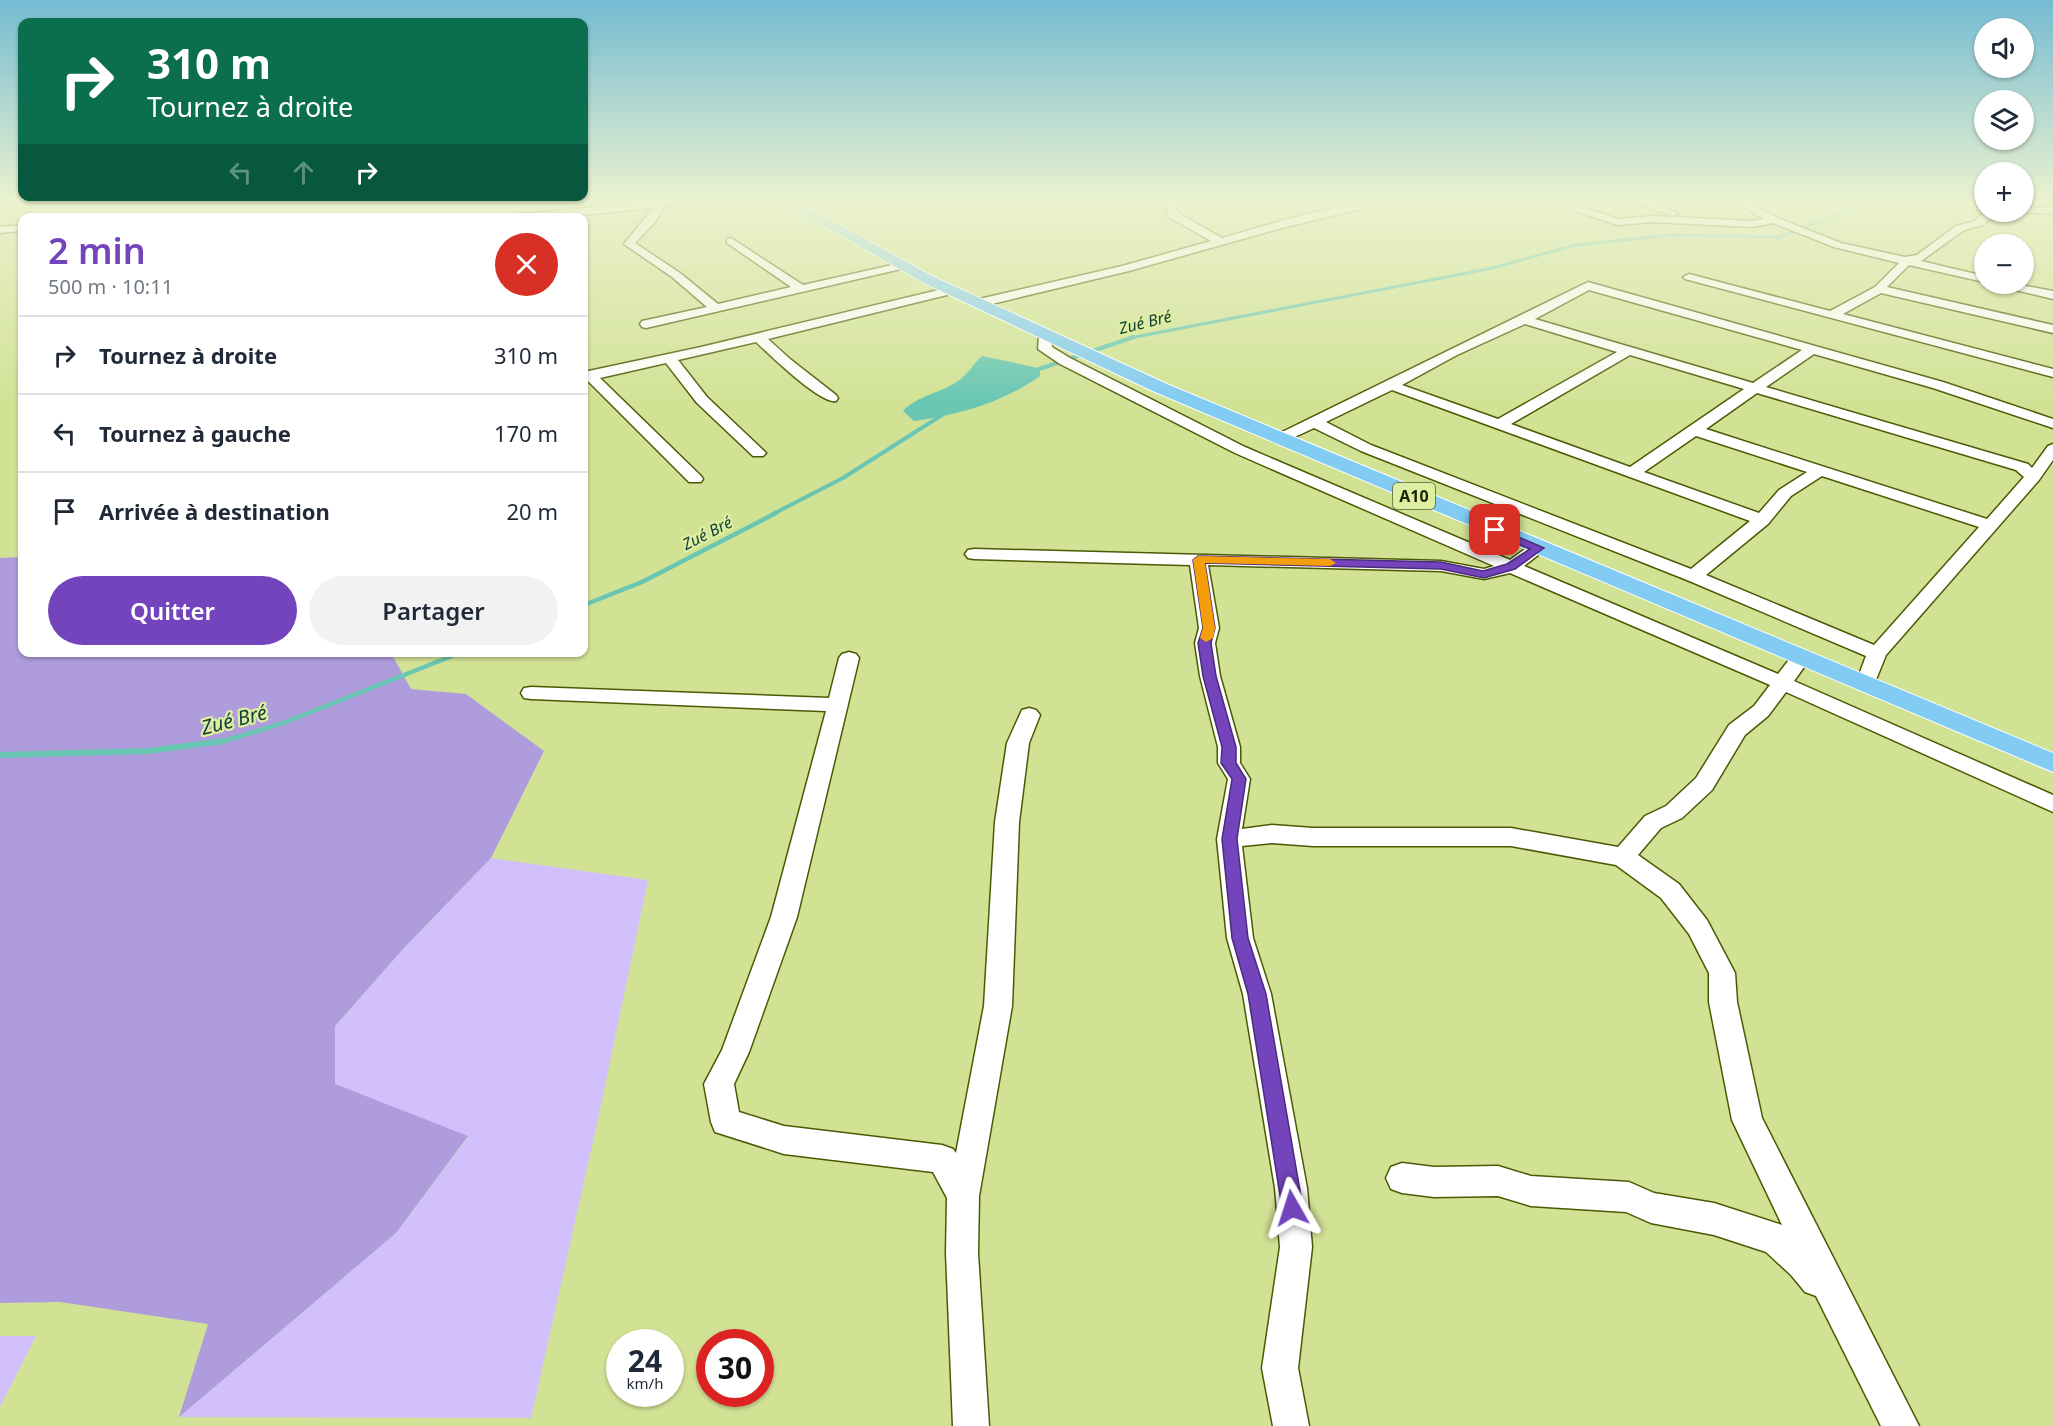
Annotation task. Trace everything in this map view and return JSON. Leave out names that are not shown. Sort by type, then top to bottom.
[{"type":"main road","name":"A10","points":[[906,269],[1045,336],[1279,439],[2053,763]]},
{"type":"street","points":[[667,269],[717,308]]},
{"type":"street","points":[[771,269],[801,289]]},
{"type":"street","points":[[646,324],[890,269]]},
{"type":"street","points":[[979,303],[1127,269]]},
{"type":"street","points":[[1833,314],[1879,289],[1899,269]]},
{"type":"street","points":[[1942,269],[1974,276]]},
{"type":"street","points":[[1689,277],[2053,374]]},
{"type":"street","points":[[2034,288],[2050,280]]},
{"type":"street","points":[[1279,439],[1390,386],[1452,352],[1524,320],[1588,286],[1682,315],[1812,349],[2053,424]]},
{"type":"street","points":[[1879,289],[2053,329]]},
{"type":"street","points":[[588,376],[951,291]]},
{"type":"street","points":[[2034,291],[2053,295]]},
{"type":"street","points":[[1524,320],[2022,467],[2033,477]]},
{"type":"street","points":[[1045,336],[1045,349],[1065,361],[1240,450],[1782,683],[2053,804]]},
{"type":"street","points":[[759,337],[785,362],[831,398]]},
{"type":"street","points":[[1632,473],[1812,349]]},
{"type":"street","points":[[1498,425],[1628,351]]},
{"type":"street","points":[[669,358],[702,400],[758,453]]},
{"type":"street","points":[[588,378],[695,478]]},
{"type":"street","points":[[1390,386],[1762,520]]},
{"type":"street","points":[[1314,422],[1366,448],[1693,576],[1876,653]]},
{"type":"street","points":[[1694,430],[1989,525]]},
{"type":"street","points":[[1866,683],[1876,653],[2033,477],[2053,450]]},
{"type":"street","points":[[1693,576],[1762,520],[1785,493],[1820,471]]},
{"type":"street","points":[[974,554],[1154,561],[1441,566],[1484,574],[1511,567],[1539,548]]},
{"type":"street","points":[[1198,560],[1209,628],[1205,643],[1210,676],[1229,747],[1228,763],[1239,779],[1230,839],[1240,938],[1257,994],[1291,1188],[1296,1247],[1280,1368],[1291,1426]]},
{"type":"street","points":[[1623,857],[1653,822],[1674,812],[1704,784],[1737,730],[1761,711],[1802,657]]},
{"type":"street","points":[[849,658],[784,917],[735,1052],[719,1084],[726,1122],[784,1140],[942,1159],[963,1196]]},
{"type":"street","points":[[531,693],[837,705]]},
{"type":"street","points":[[971,1426],[963,1253],[963,1196],[998,1006],[1007,822],[1018,743],[1029,715]]},
{"type":"street","points":[[1230,839],[1272,834],[1313,837],[1510,837],[1623,857],[1670,891],[1698,927],[1722,973],[1723,1002],[1747,1120],[1840,1310],[1901,1426]]},
{"type":"street","points":[[1402,1178],[1434,1182],[1498,1181],[1531,1191],[1629,1197],[1651,1208],[1714,1219],[1776,1239],[1803,1263],[1840,1310]]},
{"type":"shaded area","points":[[18,557],[18,657],[393,657],[411,689],[466,694],[544,751],[491,858],[403,949],[335,1026],[335,1084],[468,1136],[396,1233],[179,1417],[208,1324],[60,1302],[0,1303],[0,558]]},
{"type":"shaded area","points":[[491,858],[648,880],[598,1119],[531,1418],[179,1417],[396,1233],[468,1137],[334,1084],[335,1026],[403,949]]},
{"type":"shaded area","points":[[0,1336],[36,1336],[0,1407]]},
{"type":"water","points":[[982,356],[1034,367],[1040,370],[1040,376],[996,400],[964,411],[914,421],[903,411],[916,401],[955,383],[965,376]]},
{"type":"waterway","name":"Zué Bré","points":[[1132,338],[1490,269]]},
{"type":"waterway","name":"Zué Bré","points":[[1033,371],[1132,338]]},
{"type":"waterway","name":"Zué Bré","points":[[773,514],[843,478],[942,415]]},
{"type":"waterway","name":"Zué Bré","points":[[588,603],[642,582],[776,513]]},
{"type":"waterway","name":"Zué Bré","points":[[218,743],[283,723],[449,657]]},
{"type":"waterway","name":"Zué Bré","points":[[0,755],[148,751],[223,741]]},
{"type":"slow traffic","points":[[1206,638],[1209,628],[1198,560],[1287,560],[1330,563]]},
{"type":"route","points":[[1292,1208],[1291,1188],[1257,994],[1240,938],[1230,839],[1239,779],[1228,763],[1229,747],[1210,676],[1205,643],[1209,628],[1198,560],[1287,560],[1441,566],[1484,574],[1511,567],[1539,548],[1495,530]]}]
